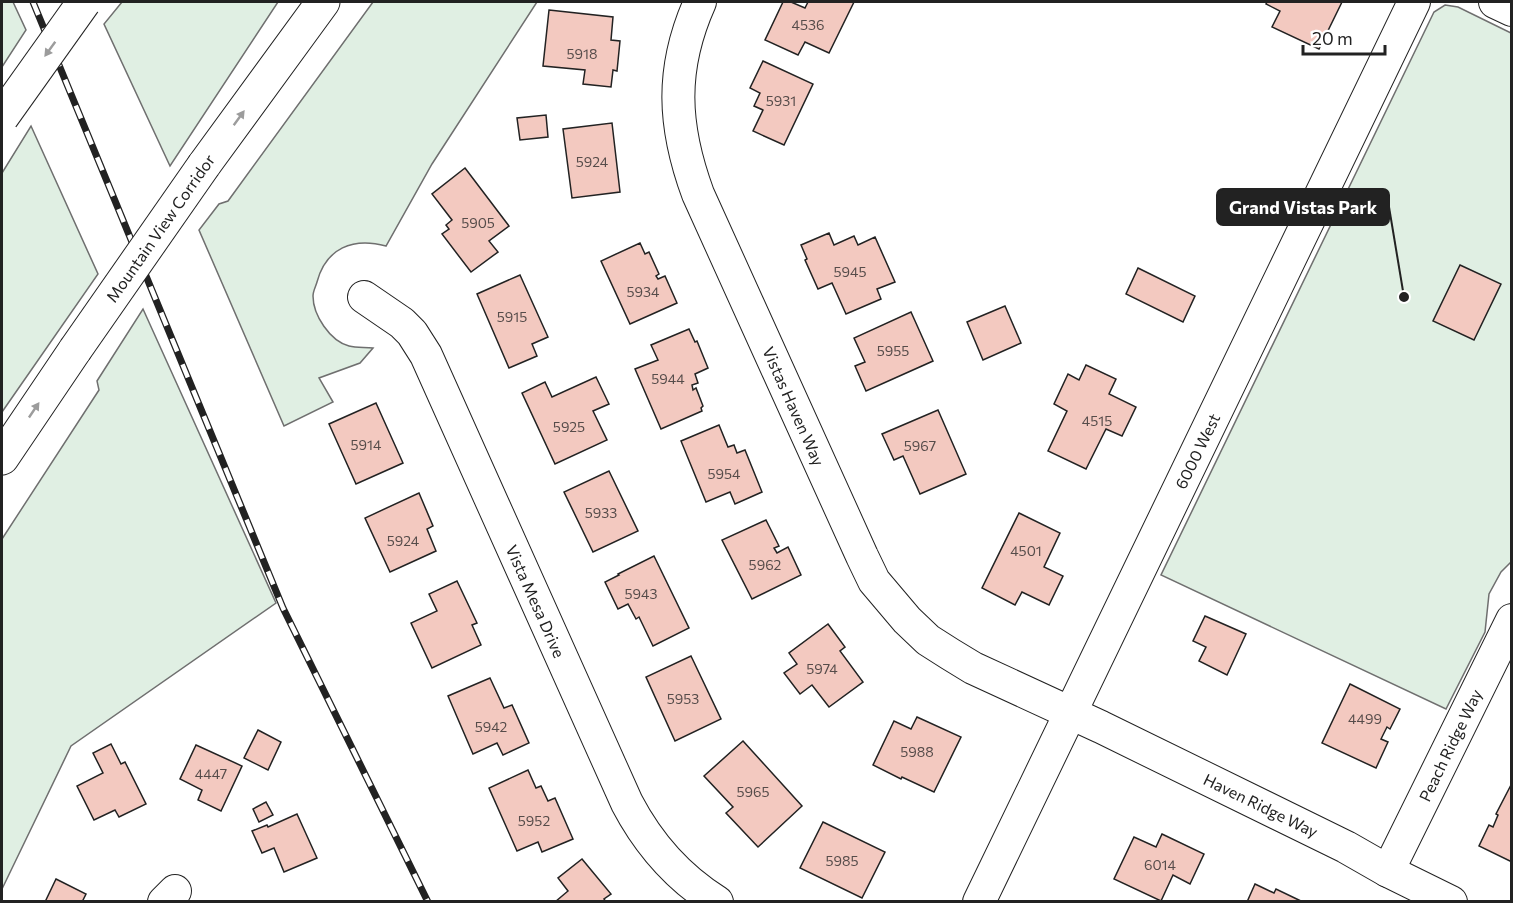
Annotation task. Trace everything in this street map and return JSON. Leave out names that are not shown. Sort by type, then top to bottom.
[{"type":"highway","points":[[2,117],[84,2]]},
{"type":"highway","name":"Mountain View Corridor","points":[[2,458],[204,165],[323,2]]},
{"type":"street","name":"Vistas Haven Way","points":[[700,2],[684,48],[679,77],[680,127],[688,166],[698,194],[874,581],[907,620],[935,645],[973,668],[1070,714]]},
{"type":"street","name":"6000 West","points":[[979,902],[1414,2]]},
{"type":"street","points":[[1495,2],[1512,10]]},
{"type":"street","name":"Vista Mesa Drive","points":[[364,297],[402,323],[412,333],[426,355],[638,825],[669,863],[687,880],[717,902]]},
{"type":"street","name":"Peach Ridge Way","points":[[1388,871],[1512,620]]},
{"type":"street","name":"Haven Ridge Way","points":[[1070,714],[1346,847],[1451,902]]},
{"type":"green space","points":[[2,2],[13,2],[26,30],[2,67]]},
{"type":"green space","points":[[122,2],[278,2],[170,166],[104,24]]},
{"type":"green space","points":[[373,2],[537,2],[432,164],[386,246],[352,244],[334,253],[321,270],[313,296],[319,319],[329,333],[342,343],[352,347],[373,348],[360,363],[319,378],[333,402],[284,426],[199,230],[219,204],[228,201]]},
{"type":"green space","points":[[1445,5],[1458,7],[1511,33],[1511,562],[1501,572],[1489,594],[1485,632],[1446,709],[1161,575],[1434,12]]},
{"type":"green space","points":[[31,126],[98,274],[2,412],[2,173]]},
{"type":"green space","points":[[143,309],[276,603],[71,746],[2,889],[2,539],[99,390],[97,381]]},
{"type":"building","points":[[783,2],[791,2],[805,8],[808,2],[854,2],[829,53],[805,42],[798,55],[765,40]]},
{"type":"building","points":[[1267,2],[1342,2],[1319,49],[1272,27],[1280,11],[1266,4]]},
{"type":"building","points":[[549,10],[613,17],[611,40],[620,41],[617,71],[613,70],[611,87],[583,84],[585,70],[543,66]]},
{"type":"building","points":[[763,61],[813,84],[784,145],[753,131],[763,110],[754,106],[760,93],[750,88]]},
{"type":"building","points":[[546,115],[548,137],[520,140],[517,118]]},
{"type":"building","points":[[612,123],[620,192],[572,198],[563,129]]},
{"type":"building","points":[[465,168],[509,226],[489,241],[498,252],[471,272],[442,234],[449,229],[446,225],[452,220],[432,194]]},
{"type":"building","points":[[829,233],[834,245],[854,236],[858,245],[875,237],[895,282],[877,289],[881,299],[846,314],[832,283],[818,289],[801,245]]},
{"type":"building","points":[[640,243],[645,254],[649,252],[659,274],[656,276],[658,279],[665,276],[677,303],[630,324],[601,261]]},
{"type":"building","points":[[1460,265],[1501,284],[1474,340],[1433,321]]},
{"type":"building","points":[[1138,268],[1195,296],[1183,322],[1126,294]]},
{"type":"building","points":[[520,275],[548,337],[532,344],[537,356],[509,368],[477,294]]},
{"type":"building","points":[[1005,306],[1021,343],[983,360],[967,322]]},
{"type":"building","points":[[911,312],[933,361],[866,391],[855,366],[865,362],[854,338]]},
{"type":"building","points":[[689,329],[695,342],[697,341],[708,368],[695,374],[698,383],[692,385],[693,390],[696,388],[703,406],[702,411],[661,429],[635,369],[658,360],[651,345]]},
{"type":"building","points":[[1086,365],[1116,379],[1109,394],[1136,407],[1122,436],[1106,429],[1086,469],[1048,451],[1067,411],[1054,404],[1068,374],[1079,380]]},
{"type":"building","points":[[596,377],[609,404],[593,411],[607,440],[555,464],[522,393],[545,382],[552,397]]},
{"type":"building","points":[[376,403],[403,463],[356,484],[329,424]]},
{"type":"building","points":[[938,410],[966,474],[920,494],[903,456],[894,460],[882,434]]},
{"type":"building","points":[[719,425],[728,447],[734,445],[737,453],[745,450],[762,492],[735,504],[730,492],[706,502],[681,441]]},
{"type":"building","points":[[609,471],[638,531],[593,552],[564,492]]},
{"type":"building","points":[[419,493],[433,526],[427,529],[436,551],[390,572],[365,518]]},
{"type":"building","points":[[1019,513],[1060,533],[1044,567],[1063,576],[1049,605],[1022,592],[1015,605],[982,588]]},
{"type":"building","points":[[766,520],[779,546],[774,548],[777,553],[788,547],[801,575],[752,599],[722,540]]},
{"type":"building","points":[[654,556],[689,628],[653,646],[639,617],[636,619],[628,604],[618,609],[605,582]]},
{"type":"building","points":[[457,581],[477,623],[472,625],[481,645],[432,668],[411,623],[437,611],[429,594]]},
{"type":"building","points":[[1205,616],[1246,634],[1227,675],[1199,661],[1206,647],[1193,641]]},
{"type":"building","points":[[828,624],[845,647],[840,651],[863,682],[829,707],[812,685],[800,694],[784,673],[797,664],[789,653]]},
{"type":"building","points":[[691,656],[721,719],[675,741],[646,677]]},
{"type":"building","points":[[490,678],[504,708],[512,705],[529,743],[503,755],[497,743],[473,754],[448,696]]},
{"type":"building","points":[[1350,684],[1400,709],[1390,729],[1387,727],[1381,739],[1388,742],[1376,768],[1322,743]]},
{"type":"building","points":[[917,717],[961,737],[934,792],[873,765],[894,721],[911,729]]},
{"type":"building","points":[[258,730],[281,742],[268,770],[244,758]]},
{"type":"building","points":[[743,741],[802,806],[758,847],[726,813],[733,807],[704,776]]},
{"type":"building","points":[[111,744],[121,764],[125,762],[146,804],[119,817],[115,810],[94,820],[77,786],[103,773],[93,753]]},
{"type":"building","points":[[196,745],[242,766],[221,811],[198,800],[202,790],[180,779]]},
{"type":"building","points":[[528,770],[536,788],[541,786],[548,801],[555,798],[573,839],[542,852],[538,842],[517,851],[489,788]]},
{"type":"building","points":[[1512,783],[1512,862],[1479,846],[1489,825],[1493,827],[1498,815],[1496,814]]},
{"type":"building","points":[[266,802],[273,815],[259,822],[253,809]]},
{"type":"building","points":[[297,814],[317,858],[284,872],[274,848],[262,853],[252,831],[267,825],[268,827]]},
{"type":"building","points":[[823,822],[885,852],[862,898],[800,868]]},
{"type":"building","points":[[1162,834],[1204,854],[1190,884],[1173,875],[1161,901],[1114,879],[1134,837],[1156,847]]},
{"type":"building","points":[[582,859],[611,894],[604,899],[606,902],[555,902],[568,891],[558,878]]},
{"type":"building","points":[[56,879],[86,894],[82,902],[45,902]]},
{"type":"building","points":[[1255,884],[1274,893],[1276,889],[1303,902],[1247,902]]},
{"type":"railway","points":[[33,2],[283,608],[428,902]]},
{"type":"place","name":"Grand Vistas Park","points":[[1404,297]]}]
